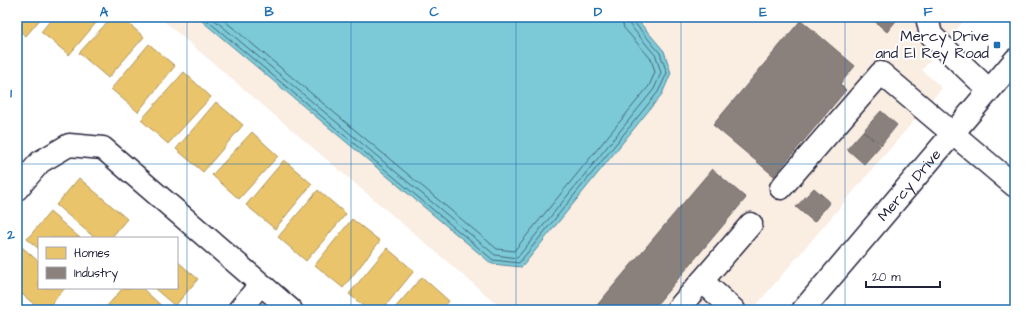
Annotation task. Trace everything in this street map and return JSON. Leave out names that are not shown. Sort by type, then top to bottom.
[{"type":"street","points":[[928,17],[931,35],[990,90]]},
{"type":"street","name":"Mercy Drive","points":[[803,310],[1015,60]]},
{"type":"street","points":[[781,188],[881,73],[1015,186]]},
{"type":"street","points":[[17,189],[40,162],[69,145],[103,148],[260,285],[291,310]]},
{"type":"street","points":[[677,310],[751,224]]},
{"type":"street","points":[[702,281],[734,310]]},
{"type":"street","points":[[239,310],[260,285]]},
{"type":"shaded area","points":[[159,17],[967,17],[922,70],[942,88],[752,310],[504,310]]},
{"type":"water","points":[[197,17],[635,17],[664,51],[671,73],[662,94],[522,267],[492,264]]},
{"type":"building: Homes","points":[[17,17],[42,17],[26,36],[17,29]]},
{"type":"building: Homes","points":[[53,17],[101,17],[69,55],[41,32]]},
{"type":"building: Homes","points":[[112,17],[121,17],[144,37],[108,78],[79,53]]},
{"type":"building: Homes","points":[[149,44],[175,66],[138,112],[111,89]]},
{"type":"building: Homes","points":[[184,72],[211,97],[168,144],[141,120]]},
{"type":"building: Homes","points":[[216,102],[243,125],[203,172],[176,149]]},
{"type":"building: Homes","points":[[252,132],[278,156],[239,199],[212,175]]},
{"type":"building: Homes","points":[[284,160],[312,184],[275,229],[246,205]]},
{"type":"building: Homes","points":[[79,178],[127,219],[112,237],[94,237],[56,205]]},
{"type":"building: Homes","points":[[318,190],[346,214],[306,261],[278,237]]},
{"type":"building: Homes","points":[[50,212],[79,237],[38,237],[38,248],[27,239]]},
{"type":"building: Homes","points":[[352,219],[380,241],[343,288],[315,265]]},
{"type":"building: Homes","points":[[22,247],[38,261],[38,289],[64,289],[46,310],[41,310],[17,290],[17,253]]},
{"type":"building: Homes","points":[[387,248],[414,271],[382,310],[368,310],[349,294]]},
{"type":"building: Homes","points":[[178,262],[198,279],[175,306],[155,289],[178,289]]},
{"type":"building: Homes","points":[[422,277],[449,301],[441,310],[393,310]]},
{"type":"building: Homes","points":[[122,289],[143,289],[166,310],[112,310],[107,306]]},
{"type":"building: Homes","points":[[17,301],[27,310],[17,310]]},
{"type":"building: Industry","points":[[870,17],[899,17],[887,32]]},
{"type":"building: Industry","points":[[801,20],[855,66],[840,84],[846,90],[774,176],[713,125]]},
{"type":"building: Industry","points":[[881,111],[897,125],[881,145],[863,131]]},
{"type":"building: Industry","points":[[863,131],[880,146],[864,164],[847,149]]},
{"type":"building: Industry","points":[[712,169],[746,198],[652,310],[593,310]]},
{"type":"building: Industry","points":[[814,188],[830,202],[814,222],[796,207]]},
{"type":"place","name":"Mercy Drive and El Rey Road","points":[[997,45]]}]
